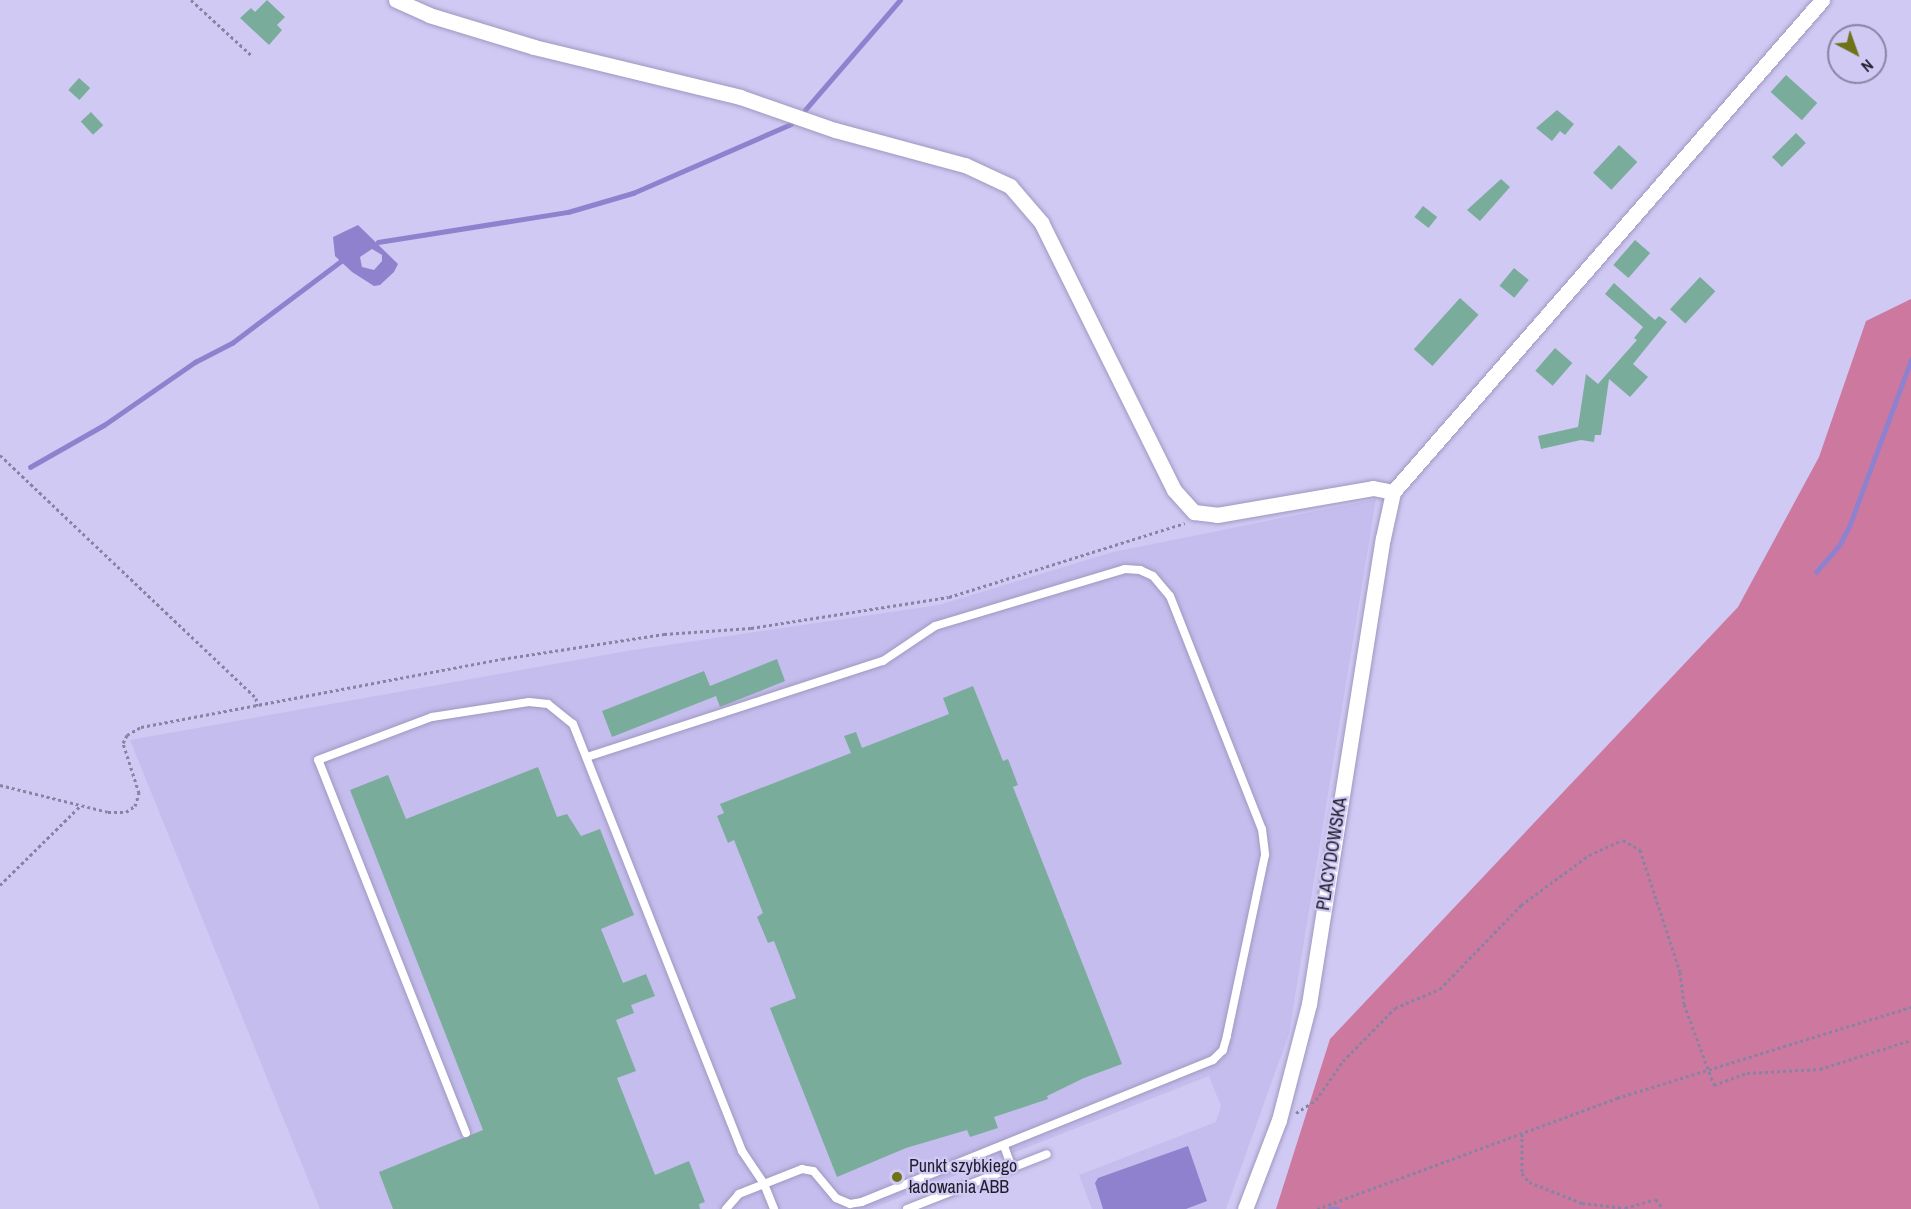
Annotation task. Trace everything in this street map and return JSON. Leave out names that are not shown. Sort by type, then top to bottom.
[{"type":"street","points":[[396,0],[429,15],[522,43],[740,97],[836,130],[965,165],[1010,186],[1041,222],[1174,490],[1194,513],[1217,515],[1373,488],[1393,492],[1822,0]]},
{"type":"street","name":"PLACYDOWSKA","points":[[1245,1209],[1279,1120],[1309,1004],[1393,492]]},
{"type":"lane","points":[[587,757],[883,661],[935,626],[1125,569],[1140,570],[1163,584],[1265,842],[1227,1036],[1222,1050],[1201,1067],[1004,1146],[850,1204],[836,1198],[813,1171],[801,1169],[739,1194],[726,1209]]},
{"type":"lane","points":[[466,1133],[318,760],[432,717],[529,702],[548,704],[561,712],[573,724],[742,1151],[764,1184],[774,1209]]},
{"type":"lane","points":[[1004,1146],[1012,1168]]},
{"type":"lane","points":[[907,1209],[1047,1154]]},
{"type":"path","points":[[191,0],[251,55]]},
{"type":"path","points":[[0,454],[256,698],[257,706]]},
{"type":"path","points":[[0,785],[80,806],[119,813],[135,806],[139,793],[123,748],[132,732],[513,657],[663,634],[751,628],[949,597],[1181,527],[1194,513]]},
{"type":"path","points":[[0,885],[80,806]]},
{"type":"path","points":[[1294,1116],[1316,1100],[1343,1061],[1395,1008],[1440,989],[1521,905],[1589,855],[1623,840],[1640,850],[1714,1085],[1747,1073],[1820,1069],[1911,1040]]},
{"type":"path","points":[[1317,1209],[1522,1133],[1708,1070],[1911,1006]]},
{"type":"path","points":[[1522,1133],[1522,1173],[1528,1182],[1582,1203],[1625,1208],[1656,1199],[1663,1209]]},
{"type":"shaded area","points":[[358,225],[398,264],[394,272],[380,285],[374,286],[352,272],[335,256],[333,237]],"holes":[[[372,249],[382,255],[382,261],[374,270],[362,267],[360,257]]]},
{"type":"shaded area","points":[[1911,299],[1911,1209],[1276,1209],[1330,1039],[1738,607],[1819,457],[1866,321]]},
{"type":"shaded area","points":[[1376,499],[1289,1034],[1226,1209],[1092,1209],[1079,1175],[1216,1122],[1221,1106],[1209,1076],[870,1209],[320,1209],[130,740],[627,651],[939,605],[1113,552]]},
{"type":"shaded area","points":[[1188,1146],[1207,1201],[1186,1209],[1103,1209],[1095,1183],[1098,1178]]},
{"type":"building","points":[[267,0],[285,17],[277,25],[282,30],[269,45],[240,18],[251,8],[255,12]]},
{"type":"building","points":[[1786,75],[1817,103],[1802,120],[1771,92]]},
{"type":"building","points":[[79,78],[90,88],[79,100],[68,90]]},
{"type":"building","points":[[1557,110],[1574,124],[1565,135],[1560,131],[1552,141],[1536,128]]},
{"type":"building","points":[[91,112],[103,125],[93,135],[81,122]]},
{"type":"building","points":[[1796,133],[1806,143],[1782,167],[1772,157]]},
{"type":"building","points":[[1619,145],[1637,162],[1611,190],[1593,173]]},
{"type":"building","points":[[1501,179],[1510,187],[1480,221],[1467,210]]},
{"type":"building","points":[[1423,206],[1437,217],[1429,228],[1414,217]]},
{"type":"building","points":[[1635,240],[1650,253],[1628,278],[1613,265]]},
{"type":"building","points":[[1514,268],[1529,280],[1514,298],[1500,286]]},
{"type":"building","points":[[1700,277],[1715,291],[1685,324],[1670,309]]},
{"type":"building","points":[[1614,283],[1655,320],[1659,316],[1667,322],[1633,364],[1648,377],[1630,397],[1609,379],[1601,435],[1595,435],[1594,442],[1581,440],[1541,449],[1538,436],[1578,427],[1586,374],[1598,384],[1637,340],[1634,338],[1643,327],[1605,294]]},
{"type":"building","points":[[1460,298],[1479,315],[1432,366],[1414,349]]},
{"type":"building","points":[[1555,348],[1572,363],[1553,386],[1535,371]]},
{"type":"building","points":[[777,659],[785,681],[720,707],[716,696],[612,737],[602,711],[704,671],[710,686]]},
{"type":"building","points":[[973,686],[1003,761],[1008,759],[1018,785],[1013,787],[1122,1064],[1084,1078],[1047,1096],[1048,1099],[994,1117],[998,1128],[970,1137],[967,1130],[906,1148],[837,1177],[770,1008],[796,998],[774,941],[768,943],[757,917],[763,913],[734,840],[728,843],[717,816],[724,813],[720,804],[851,753],[844,736],[856,732],[862,748],[949,714],[943,698]]},
{"type":"building","points":[[538,767],[557,817],[567,814],[581,836],[600,829],[634,915],[601,929],[623,983],[646,974],[655,996],[631,1005],[634,1013],[616,1020],[636,1071],[617,1078],[655,1175],[689,1161],[705,1202],[699,1204],[700,1209],[393,1209],[379,1172],[483,1130],[350,790],[388,775],[406,819]]},
{"type":"waterway","points":[[805,110],[900,0]]},
{"type":"waterway","points":[[378,242],[568,212],[633,193],[791,124]]},
{"type":"waterway","points":[[30,467],[104,425],[195,362],[232,343],[340,262]]},
{"type":"waterway","points":[[1816,572],[1840,544],[1850,524],[1911,360]]},
{"type":"waterway","points":[[1330,1209],[1338,1209]]},
{"type":"place","name":"Punkt szybkiego ładowania ABB","points":[[897,1177]]}]
